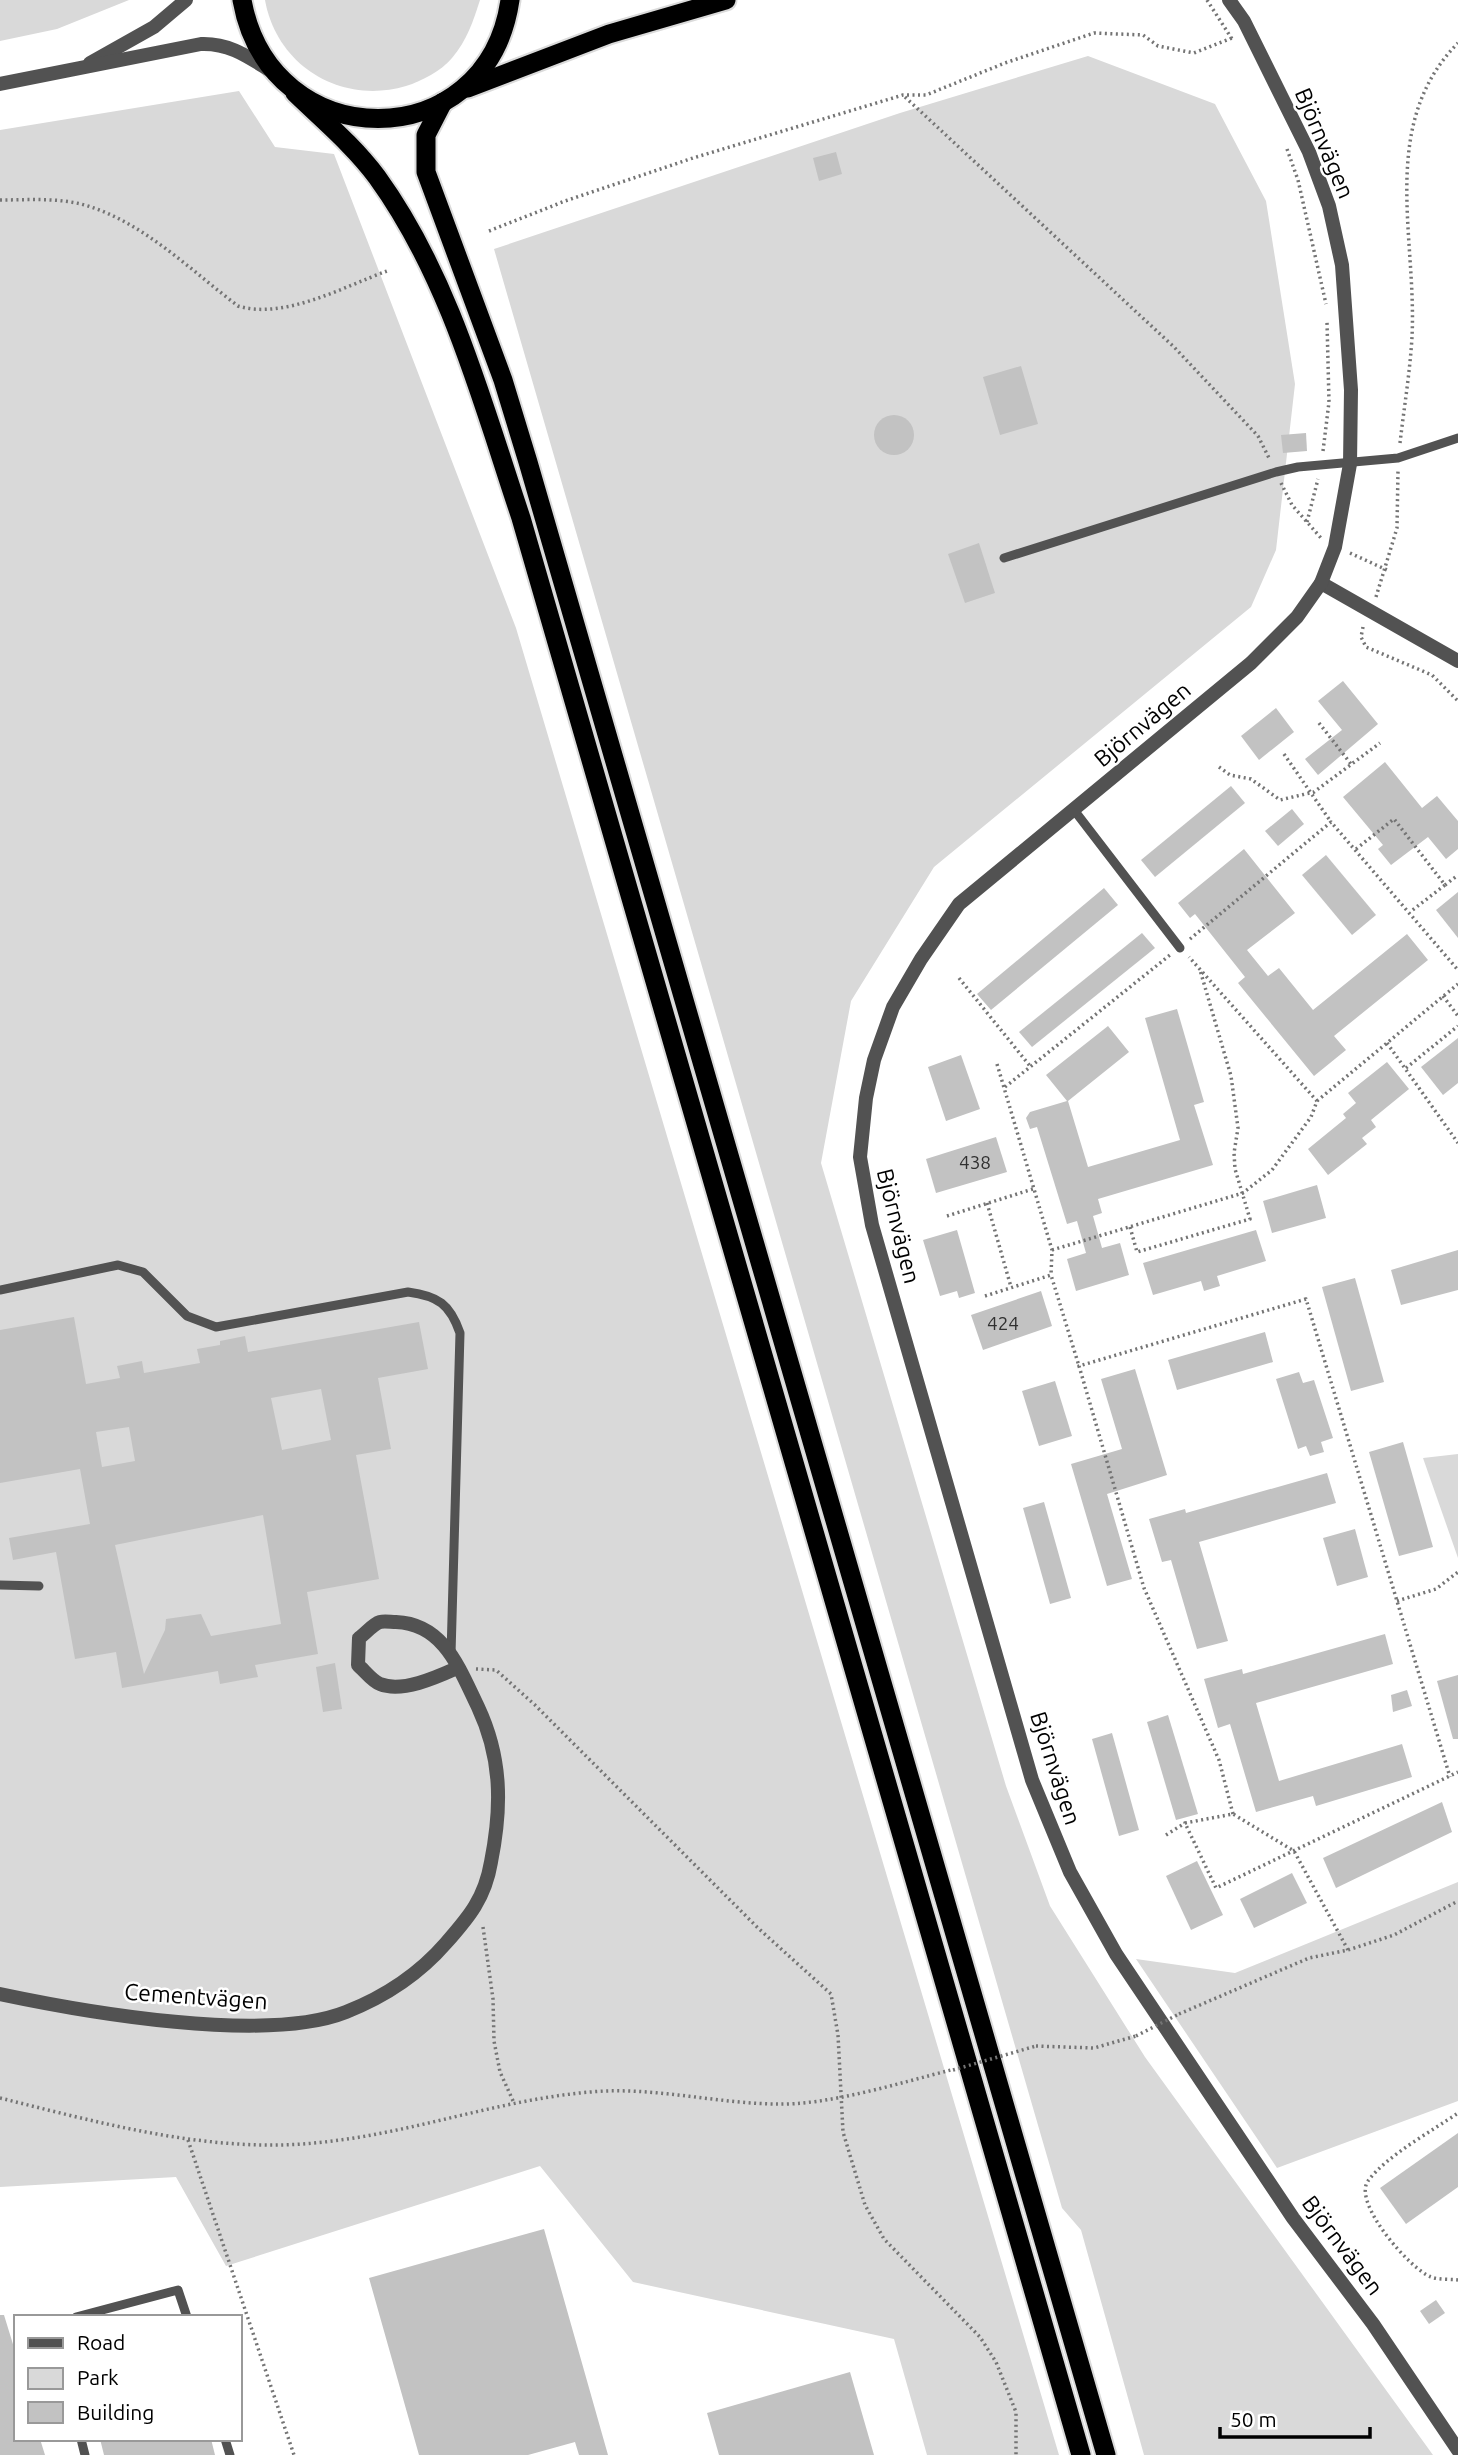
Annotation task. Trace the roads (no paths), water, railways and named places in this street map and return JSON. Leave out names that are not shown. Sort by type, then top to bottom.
[{"type":"highway","points":[[242,0],[252,38],[272,71],[375,175],[420,244],[446,303],[491,427],[581,721],[1081,2455]]},
{"type":"highway","points":[[295,93],[326,110],[377,120],[411,115],[443,102],[460,90],[488,60],[499,42],[510,0]]},
{"type":"highway","points":[[460,90],[609,34],[726,0]]},
{"type":"highway","points":[[443,102],[426,135],[425,163],[431,193],[498,366],[528,463],[1106,2455]]},
{"type":"street","points":[[80,69],[154,27],[186,0]]},
{"type":"street","name":"Björnvägen","points":[[1228,0],[1244,21],[1309,152],[1329,206],[1342,265],[1351,390],[1350,464],[1335,547],[1321,583],[1297,617],[1251,663],[958,904],[893,1007],[872,1073],[860,1157],[872,1225],[1032,1780],[1070,1872],[1116,1954],[1181,2053],[1293,2218],[1374,2324],[1458,2450]]},
{"type":"street","points":[[0,85],[178,48],[216,43],[233,48],[272,71]]},
{"type":"street","points":[[1321,583],[1372,607],[1458,661]]},
{"type":"street","name":"Cementvägen","points":[[0,1994],[84,2010],[164,2019],[262,2025],[302,2022],[345,2013],[381,1995],[428,1964],[468,1918],[486,1887],[499,1825],[492,1737],[454,1662],[438,1636],[415,1623],[380,1622],[359,1638],[358,1665],[380,1684],[402,1685],[436,1677],[454,1662]]},
{"type":"lane","points":[[1004,558],[1276,472],[1398,458],[1458,438]]},
{"type":"lane","points":[[1074,810],[1180,948]]},
{"type":"lane","points":[[0,1290],[118,1265],[143,1272],[187,1316],[216,1326],[408,1292],[433,1295],[454,1315],[460,1333],[454,1662]]},
{"type":"lane","points":[[0,1585],[39,1586]]},
{"type":"lane","points":[[84,2315],[178,2290],[186,2315]]}]
